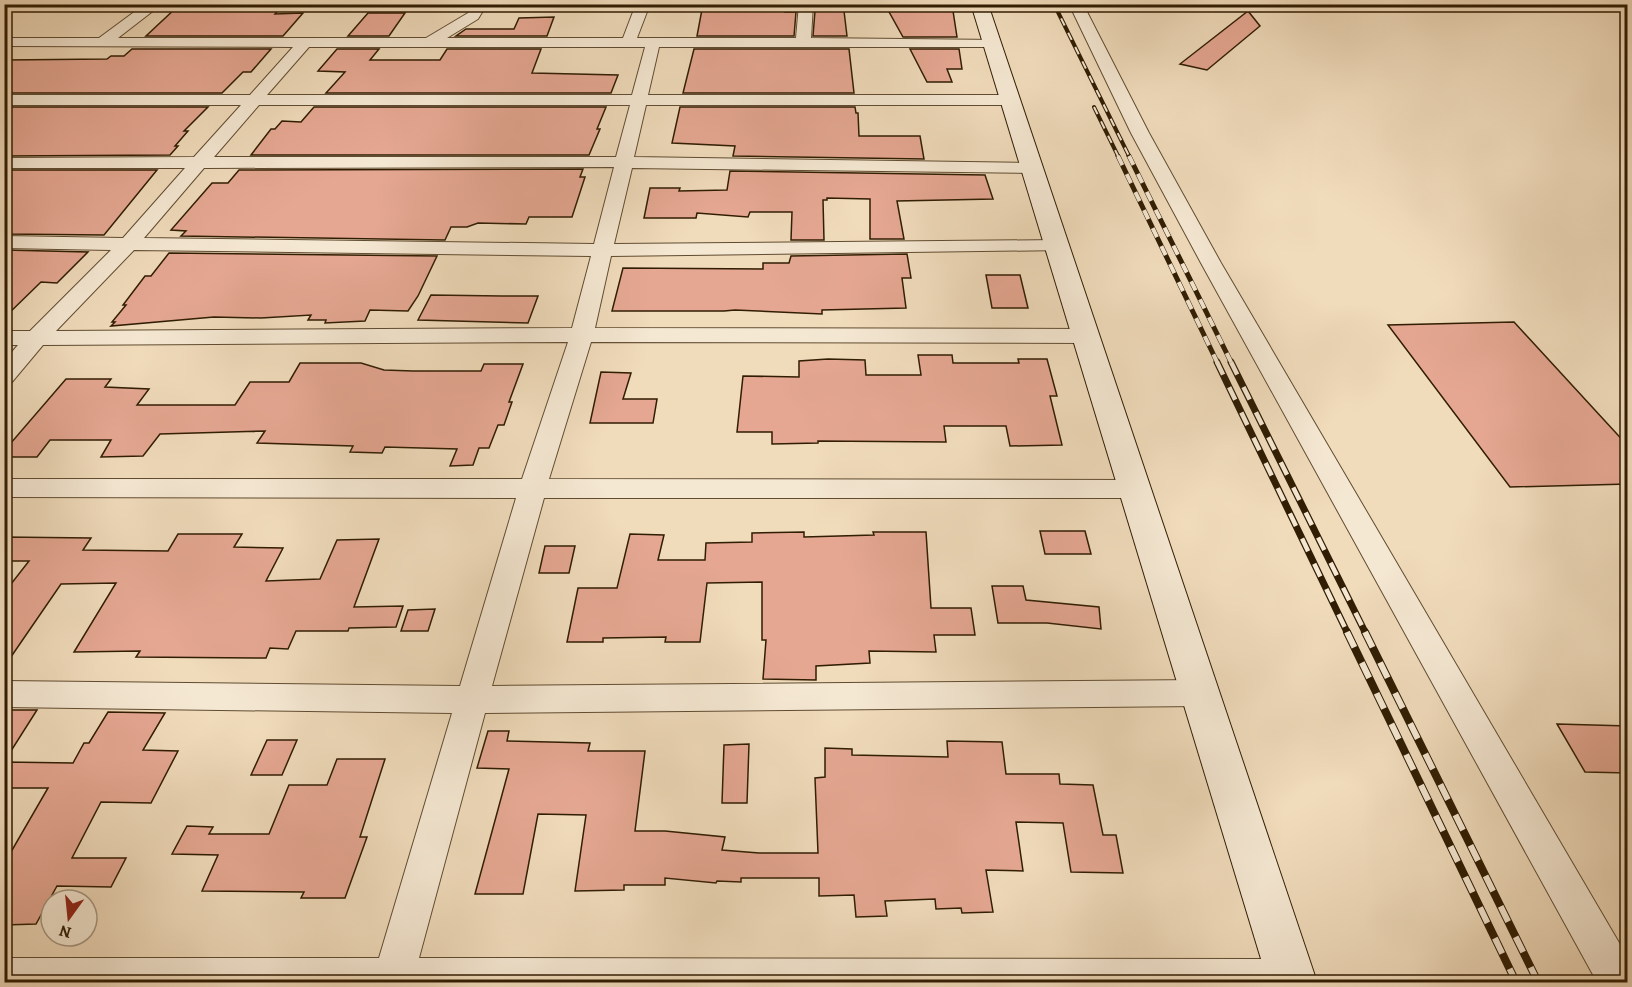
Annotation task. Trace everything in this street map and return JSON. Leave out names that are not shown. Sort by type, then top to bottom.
[{"type":"street","points":[[103,42],[155,4]]},
{"type":"street","points":[[429,43],[472,16],[480,4]]},
{"type":"street","points":[[393,981],[533,487],[582,334],[640,99],[643,4]]},
{"type":"street","points":[[803,43],[806,4]]},
{"type":"street","points":[[4,978],[393,981],[1293,981],[979,4]]},
{"type":"street","points":[[1076,4],[1140,134],[1205,253],[1619,982]]},
{"type":"street","points":[[5,42],[993,43]]},
{"type":"street","points":[[4,377],[37,338],[130,242],[304,43]]},
{"type":"street","points":[[4,100],[1011,100]]},
{"type":"street","points":[[4,163],[625,162],[1033,168]]},
{"type":"street","points":[[4,242],[603,250],[1058,246]]},
{"type":"street","points":[[4,338],[582,334],[1087,336]]},
{"type":"street","points":[[4,488],[1136,489]]},
{"type":"street","points":[[4,694],[472,700],[1201,693]]},
{"type":"building","points":[[283,4],[275,14],[303,13],[283,36],[146,36],[177,7]]},
{"type":"building","points":[[703,4],[786,4],[785,12],[796,12],[794,36],[697,36]]},
{"type":"building","points":[[888,10],[953,11],[957,37],[903,37]]},
{"type":"building","points":[[815,11],[844,11],[847,36],[813,36]]},
{"type":"building","points":[[1248,11],[1260,26],[1207,70],[1180,64]]},
{"type":"building","points":[[368,13],[405,13],[389,36],[348,36]]},
{"type":"building","points":[[554,17],[547,36],[456,36],[466,29],[514,29],[519,18]]},
{"type":"building","points":[[132,49],[271,49],[251,72],[243,72],[222,93],[4,93],[4,60],[107,59],[111,56],[124,56]]},
{"type":"building","points":[[337,49],[379,49],[370,60],[440,60],[447,49],[541,49],[532,73],[618,75],[611,93],[326,93],[345,72],[318,71]]},
{"type":"building","points":[[694,49],[849,49],[854,93],[683,93]]},
{"type":"building","points":[[910,49],[959,49],[962,69],[947,69],[952,82],[927,82]]},
{"type":"building","points":[[4,107],[208,107],[184,131],[188,131],[170,155],[4,156]]},
{"type":"building","points":[[314,107],[606,107],[589,155],[251,155],[271,129],[275,129],[282,121],[301,122]]},
{"type":"building","points":[[680,107],[855,107],[858,113],[859,136],[920,136],[924,159],[733,156],[735,146],[672,143]]},
{"type":"building","points":[[583,169],[580,177],[585,177],[572,217],[529,217],[526,224],[478,223],[467,227],[451,227],[445,240],[181,236],[186,231],[171,230],[212,183],[228,183],[239,170]]},
{"type":"building","points":[[4,170],[157,170],[104,235],[4,234]]},
{"type":"building","points":[[730,171],[985,175],[993,199],[897,201],[904,239],[870,239],[870,199],[827,198],[823,200],[824,240],[791,240],[792,212],[750,212],[748,217],[697,213],[696,218],[644,218],[650,188],[680,188],[679,191],[727,190]]},
{"type":"building","points":[[4,250],[88,252],[57,283],[41,282],[4,318]]},
{"type":"building","points":[[169,253],[437,256],[418,296],[408,311],[370,310],[365,321],[325,323],[326,320],[308,320],[311,315],[261,318],[214,317],[111,326],[126,305],[123,305],[145,276],[151,276]]},
{"type":"building","points":[[907,254],[911,278],[902,278],[906,308],[822,310],[822,314],[735,310],[612,311],[623,268],[763,269],[763,263],[789,263],[791,256]]},
{"type":"building","points":[[986,275],[1020,275],[1028,308],[992,308]]},
{"type":"building","points":[[431,295],[538,296],[528,323],[418,320]]},
{"type":"building","points":[[1514,322],[1628,446],[1628,484],[1510,487],[1388,325]]},
{"type":"building","points":[[918,355],[952,355],[953,363],[1019,363],[1018,359],[1047,359],[1057,396],[1050,396],[1062,445],[1010,446],[1006,426],[944,426],[946,442],[818,441],[818,443],[772,444],[772,432],[737,432],[743,376],[799,377],[799,361],[828,359],[865,360],[866,375],[921,375]]},
{"type":"building","points":[[300,363],[361,363],[384,370],[413,371],[481,371],[484,364],[523,364],[509,402],[512,402],[504,425],[498,425],[489,448],[479,448],[473,465],[450,466],[457,449],[385,447],[382,453],[350,452],[353,446],[257,443],[265,431],[160,434],[143,456],[101,457],[111,440],[50,440],[37,457],[4,457],[4,451],[66,379],[111,379],[105,387],[149,389],[137,405],[235,405],[250,382],[289,382]]},
{"type":"building","points":[[601,372],[631,373],[623,399],[657,399],[653,423],[590,423]]},
{"type":"building","points":[[1040,531],[1085,531],[1091,554],[1045,554]]},
{"type":"building","points":[[804,532],[804,537],[874,535],[873,532],[926,532],[931,608],[971,608],[975,635],[934,635],[936,652],[869,651],[870,663],[816,666],[816,680],[763,679],[766,640],[762,640],[762,582],[707,583],[700,642],[665,642],[666,637],[603,638],[603,642],[567,642],[578,588],[617,588],[630,534],[664,535],[658,560],[705,560],[706,543],[752,542],[752,533]]},
{"type":"building","points":[[178,534],[242,534],[234,547],[283,548],[266,581],[320,579],[337,540],[379,539],[354,607],[403,606],[396,627],[349,628],[348,631],[296,631],[288,649],[270,648],[266,658],[136,657],[140,651],[74,652],[116,583],[61,584],[4,667],[4,593],[29,561],[4,561],[4,537],[91,538],[83,550],[168,551]]},
{"type":"building","points":[[545,546],[575,546],[569,573],[539,573]]},
{"type":"building","points":[[992,586],[1023,586],[1026,600],[1099,607],[1101,629],[1047,623],[998,623]]},
{"type":"building","points":[[435,609],[428,631],[401,631],[408,610]]},
{"type":"building","points":[[4,710],[37,710],[4,762]]},
{"type":"building","points":[[108,712],[165,713],[143,750],[178,751],[151,803],[101,802],[72,858],[126,858],[111,887],[39,888],[39,919],[36,924],[4,925],[4,864],[48,788],[4,788],[4,762],[73,763],[84,743],[89,743]]},
{"type":"building","points":[[1557,724],[1628,726],[1628,773],[1585,772]]},
{"type":"building","points":[[488,731],[509,731],[507,741],[590,743],[588,751],[645,751],[635,831],[665,831],[725,837],[722,850],[759,853],[818,853],[815,778],[825,777],[825,748],[852,749],[852,755],[948,757],[947,741],[1002,742],[1006,774],[1059,774],[1060,784],[1093,785],[1103,835],[1116,835],[1123,873],[1071,872],[1063,823],[1016,822],[1023,871],[986,870],[993,912],[962,913],[961,908],[936,909],[935,899],[885,901],[887,916],[856,917],[854,895],[819,896],[819,878],[741,878],[741,882],[717,881],[716,883],[665,878],[665,885],[624,885],[624,890],[575,891],[586,815],[538,814],[523,894],[475,894],[509,769],[477,768]]},
{"type":"building","points":[[267,740],[297,740],[282,775],[251,775]]},
{"type":"building","points":[[749,744],[747,803],[722,803],[724,745]]},
{"type":"building","points":[[337,759],[385,759],[360,837],[367,837],[345,898],[301,898],[304,892],[202,891],[218,855],[172,854],[187,826],[213,827],[209,834],[269,834],[289,785],[327,785]]},
{"type":"railway","points":[[1054,4],[1130,158]]},
{"type":"railway","points":[[1094,107],[1119,158]]},
{"type":"railway","points":[[1118,156],[1218,364]]},
{"type":"railway","points":[[1129,156],[1232,364]]},
{"type":"railway","points":[[1217,362],[1348,634]]},
{"type":"railway","points":[[1231,362],[1366,634]]},
{"type":"railway","points":[[1347,632],[1516,982]]},
{"type":"railway","points":[[1365,632],[1538,982]]}]
